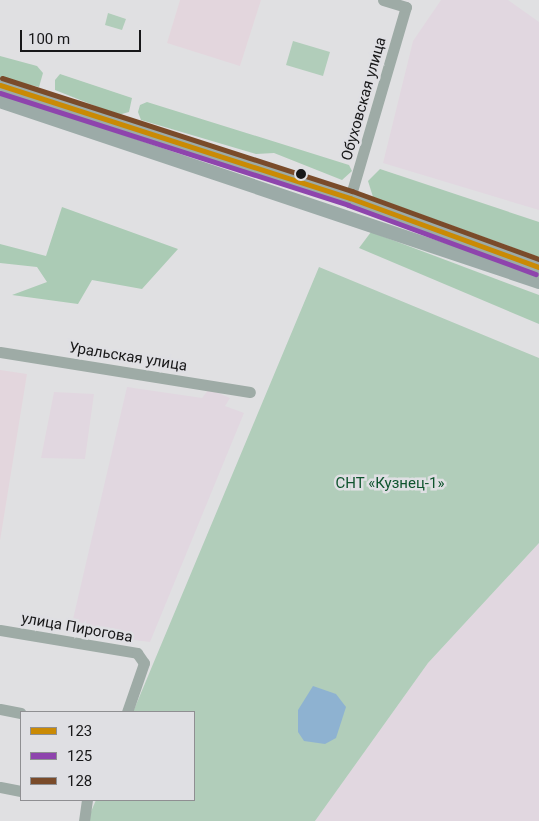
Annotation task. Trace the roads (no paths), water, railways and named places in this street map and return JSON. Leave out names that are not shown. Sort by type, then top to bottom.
[{"type":"main road","points":[[0,85],[350,198],[539,267]]},
{"type":"main road","points":[[0,101],[342,214],[539,282]]},
{"type":"main road","points":[[342,214],[350,198]]},
{"type":"street","name":"Обуховская улица","points":[[350,198],[406,7],[383,0]]},
{"type":"street","name":"Уральская улица","points":[[0,352],[250,392]]},
{"type":"street","name":"улица Пирогова","points":[[0,630],[137,653],[144,663],[127,711]]},
{"type":"street","points":[[0,709],[20,713]]},
{"type":"street","points":[[0,788],[20,791]]},
{"type":"street","points":[[84,821],[86,801]]},
{"type":"water","points":[[313,686],[336,694],[346,707],[336,738],[325,744],[304,741],[298,732],[298,710]]},
{"type":"park label","name":"СНТ «Кузнец-1»","points":[[390,484]]}]
